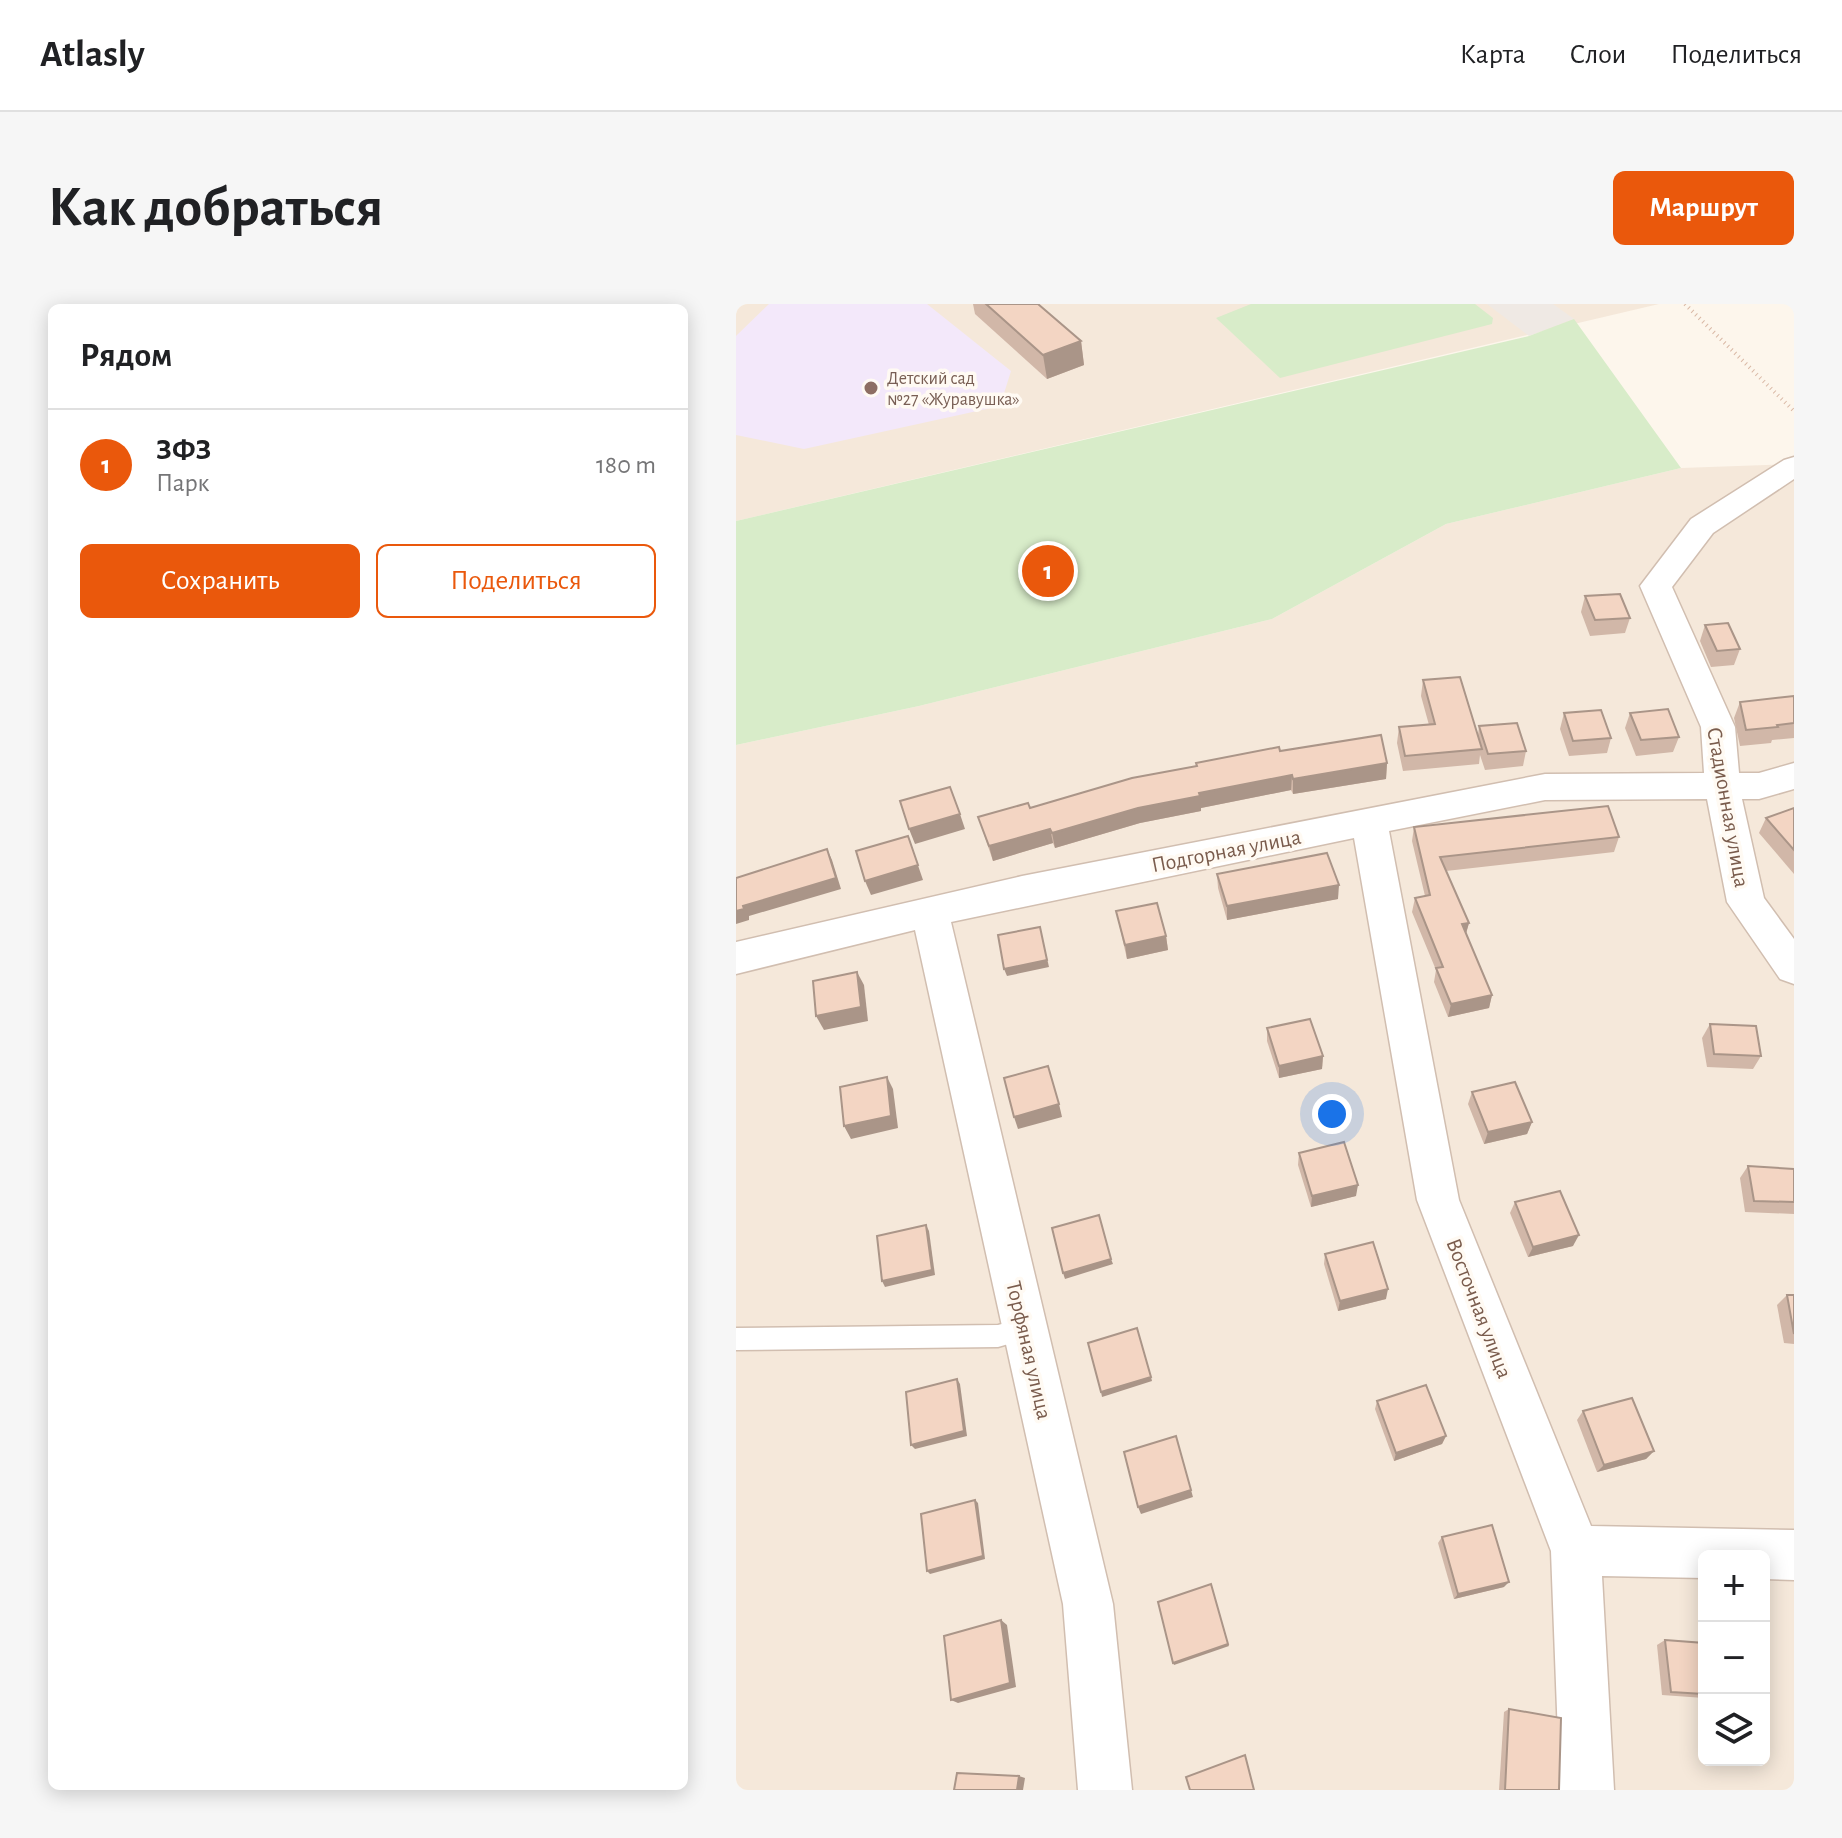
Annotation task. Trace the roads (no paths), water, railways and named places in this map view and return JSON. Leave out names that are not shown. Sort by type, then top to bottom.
[{"type":"street","name":"Стадионная улица","points":[[1794,466],[1702,526],[1656,586],[1718,727],[1722,785],[1746,902],[1794,968]]},
{"type":"street","name":"Подгорная улица","points":[[736,958],[1022,890],[1545,787],[1759,786],[1794,776]]},
{"type":"street","name":"Восточная улица","points":[[1369,822],[1438,1200],[1576,1551],[1587,1790]]},
{"type":"street","name":"Торфяная улица","points":[[930,914],[1088,1604],[1105,1790]]},
{"type":"street","points":[[1576,1551],[1794,1555]]},
{"type":"lane","points":[[736,1339],[998,1336],[1025,1329]]},
{"type":"place","name":"Детский сад №27 «Журавушка»","points":[[871,388]]},
{"type":"place","name":"ЗФЗ","points":[[1048,571]]}]
